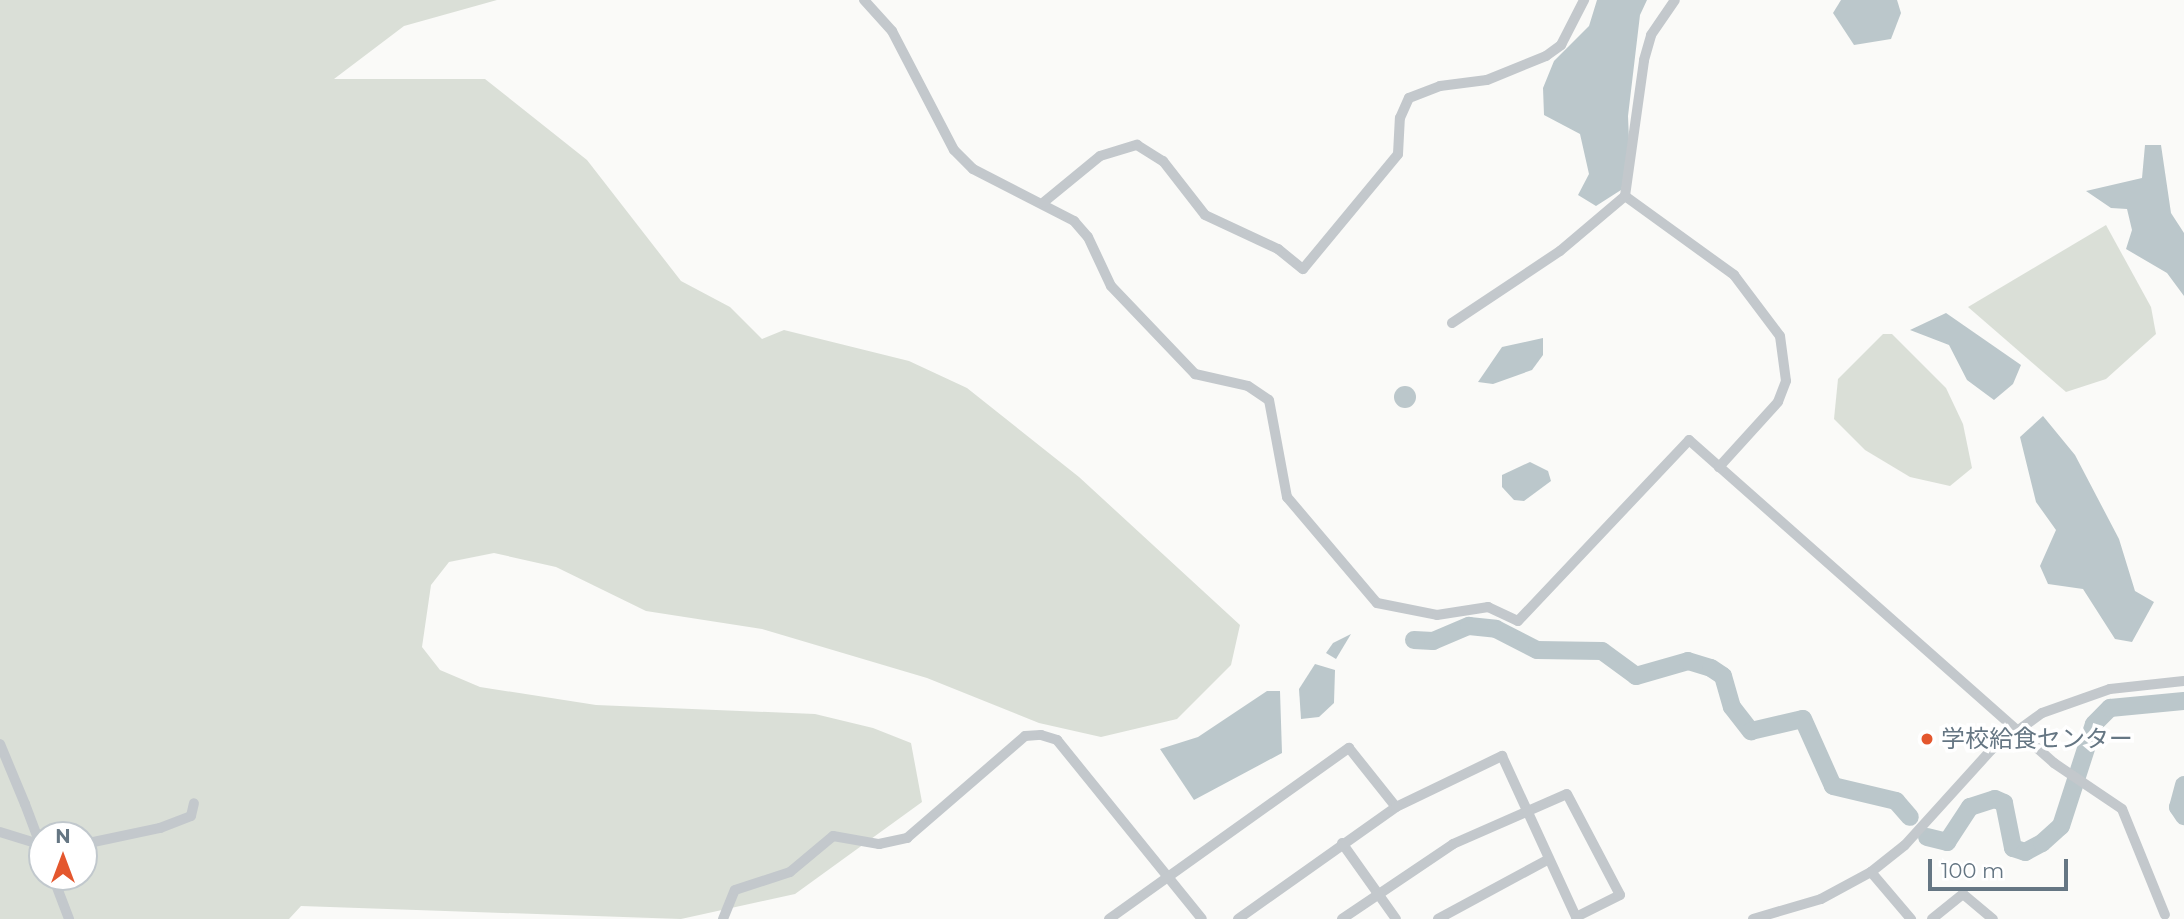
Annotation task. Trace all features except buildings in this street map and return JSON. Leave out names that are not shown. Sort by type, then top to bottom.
[{"type":"street","points":[[864,0],[892,30],[954,150],[982,176],[1044,202],[1088,237],[1111,286],[1195,374],[1262,392],[1273,409],[1287,497],[1360,587],[1397,611],[1437,615],[1488,607],[1518,621],[1689,440],[2054,763],[2122,808],[2165,915]]},
{"type":"street","points":[[1044,202],[1100,156],[1118,146],[1137,145],[1163,161],[1205,215],[1278,248],[1303,269],[1398,154],[1400,118],[1409,98],[1440,86],[1487,80],[1546,56],[1561,45],[1584,0]]},
{"type":"street","points":[[1452,323],[1514,286],[1625,196],[1644,60],[1651,35],[1675,0]]},
{"type":"street","points":[[1625,196],[1734,275],[1780,336],[1786,382],[1777,402],[1719,467]]},
{"type":"street","points":[[1754,919],[1821,899],[1871,872],[2017,729],[2071,700],[2110,689],[2184,681]]},
{"type":"street","points":[[723,919],[735,890],[790,872],[834,836],[879,844],[906,838],[1025,736],[1057,740],[1202,919]]},
{"type":"street","points":[[0,744],[32,821]]},
{"type":"street","points":[[1109,919],[1349,748],[1396,807]]},
{"type":"street","points":[[1238,919],[1396,807],[1502,756],[1529,807],[1576,918],[1620,895],[1567,794],[1529,807],[1377,893],[1342,919]]},
{"type":"street","points":[[98,841],[160,828],[191,816],[194,803]]},
{"type":"street","points":[[0,832],[28,842]]},
{"type":"street","points":[[1342,843],[1395,919]]},
{"type":"street","points":[[1438,919],[1549,859]]},
{"type":"street","points":[[1871,872],[1911,919]]},
{"type":"street","points":[[58,891],[69,919]]},
{"type":"street","points":[[1932,919],[1963,894],[1993,919]]},
{"type":"shaded area","points":[[0,0],[497,0],[404,26],[334,79],[485,79],[587,160],[681,281],[730,307],[762,339],[784,330],[909,361],[967,388],[1079,477],[1240,625],[1231,665],[1177,719],[1101,737],[1039,723],[927,678],[762,629],[646,611],[556,567],[494,553],[449,562],[431,585],[422,647],[440,670],[480,687],[596,705],[815,714],[873,728],[911,743],[922,802],[795,894],[681,919],[301,906],[289,919],[0,919]]},
{"type":"shaded area","points":[[1597,0],[1647,0],[1640,15],[1628,116],[1630,163],[1621,190],[1596,206],[1578,195],[1589,174],[1580,134],[1544,115],[1543,88],[1554,61],[1589,26]]},
{"type":"shaded area","points":[[1841,0],[1897,0],[1901,13],[1891,39],[1854,45],[1833,13]]},
{"type":"shaded area","points":[[2145,145],[2161,145],[2171,213],[2184,233],[2184,296],[2167,273],[2126,249],[2132,230],[2127,209],[2111,208],[2086,191],[2142,178]]},
{"type":"shaded area","points":[[2106,225],[2151,307],[2156,334],[2106,379],[2066,392],[1968,307]]},
{"type":"shaded area","points":[[1946,313],[2021,365],[2013,384],[1994,400],[1967,380],[1949,345],[1910,330]]},
{"type":"shaded area","points":[[1883,334],[1892,334],[1946,388],[1963,424],[1972,468],[1950,486],[1910,477],[1865,450],[1834,419],[1838,379]]},
{"type":"shaded area","points":[[1543,338],[1543,355],[1532,370],[1493,384],[1478,382],[1502,347]]},
{"type":"shaded area","points":[[1405,386],[1413,389],[1416,397],[1413,405],[1405,408],[1397,405],[1394,397],[1397,389]]},
{"type":"shaded area","points":[[2043,416],[2075,455],[2119,539],[2135,591],[2154,602],[2132,642],[2115,639],[2083,589],[2048,584],[2040,566],[2056,530],[2036,502],[2020,437]]},
{"type":"shaded area","points":[[1530,462],[1548,471],[1551,481],[1524,501],[1514,500],[1502,487],[1502,475]]},
{"type":"shaded area","points":[[1351,634],[1336,659],[1326,653],[1333,643]]},
{"type":"shaded area","points":[[1315,664],[1335,670],[1334,703],[1319,717],[1301,719],[1299,689]]},
{"type":"shaded area","points":[[1267,691],[1280,691],[1282,753],[1194,800],[1160,749],[1198,737]]},
{"type":"waterway","points":[[1414,640],[1433,641],[1469,626],[1496,629],[1537,650],[1602,651],[1636,676],[1688,661],[1711,668],[1723,676],[1732,707],[1751,731],[1803,719],[1833,786],[1896,801],[1910,817]]},
{"type":"waterway","points":[[1927,837],[1947,842],[1970,807],[1995,799],[2004,803],[2013,848],[2025,852],[2042,843],[2061,826],[2094,724],[2110,708],[2184,701]]},
{"type":"waterway","points":[[2184,785],[2178,807],[2184,816]]},
{"type":"place","name":"学校給食センター","points":[[1927,739]]}]
